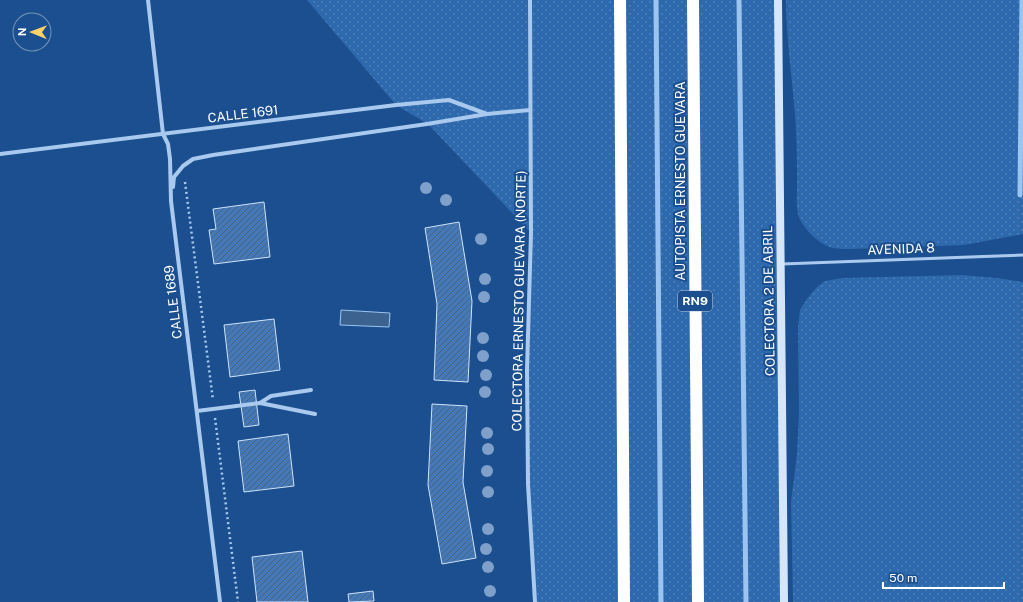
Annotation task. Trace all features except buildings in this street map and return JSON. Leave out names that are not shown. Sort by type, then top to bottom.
[{"type":"highway","points":[[620,0],[624,602]]},
{"type":"highway","name":"AUTOPISTA ERNESTO GUEVARA","points":[[693,0],[698,602]]},
{"type":"main road","name":"COLECTORA 2 DE ABRIL","points":[[778,0],[784,602]]},
{"type":"street","name":"CALLE 1689","points":[[148,0],[163,134],[168,144],[170,159],[171,201],[220,602]]},
{"type":"street","name":"COLECTORA ERNESTO GUEVARA (NORTE)","points":[[530,0],[531,233],[528,370],[528,476],[535,602]]},
{"type":"street","name":"CALLE 1691","points":[[0,154],[396,105],[449,100],[487,114]]},
{"type":"street","name":"CALLE 1691","points":[[183,166],[193,159],[213,155],[487,114],[530,110]]},
{"type":"street","points":[[171,201],[174,177],[183,166]]},
{"type":"street","points":[[260,403],[271,396],[310,390]]},
{"type":"street","points":[[196,411],[260,403],[315,414]]},
{"type":"lane","name":"AVENIDA 8","points":[[780,264],[1023,255]]},
{"type":"path","points":[[183,166],[238,602]]},
{"type":"shaded area","points":[[307,0],[778,0],[784,602],[535,602],[528,484],[527,370],[531,233],[428,124],[396,105]]},
{"type":"shaded area","points":[[786,0],[1023,0],[1023,234],[964,245],[850,249],[829,247],[812,236],[803,225],[797,211],[796,131],[787,33]]},
{"type":"shaded area","points":[[963,275],[1023,282],[1023,602],[793,602],[791,502],[797,454],[799,412],[798,327],[800,310],[816,288],[825,281],[842,278]]},
{"type":"shaded area","points":[[341,310],[390,313],[389,327],[340,325]]},
{"type":"waterway","points":[[656,0],[661,602]]},
{"type":"waterway","points":[[739,0],[746,602]]},
{"type":"waterway","points":[[1020,195],[1022,0]]}]
